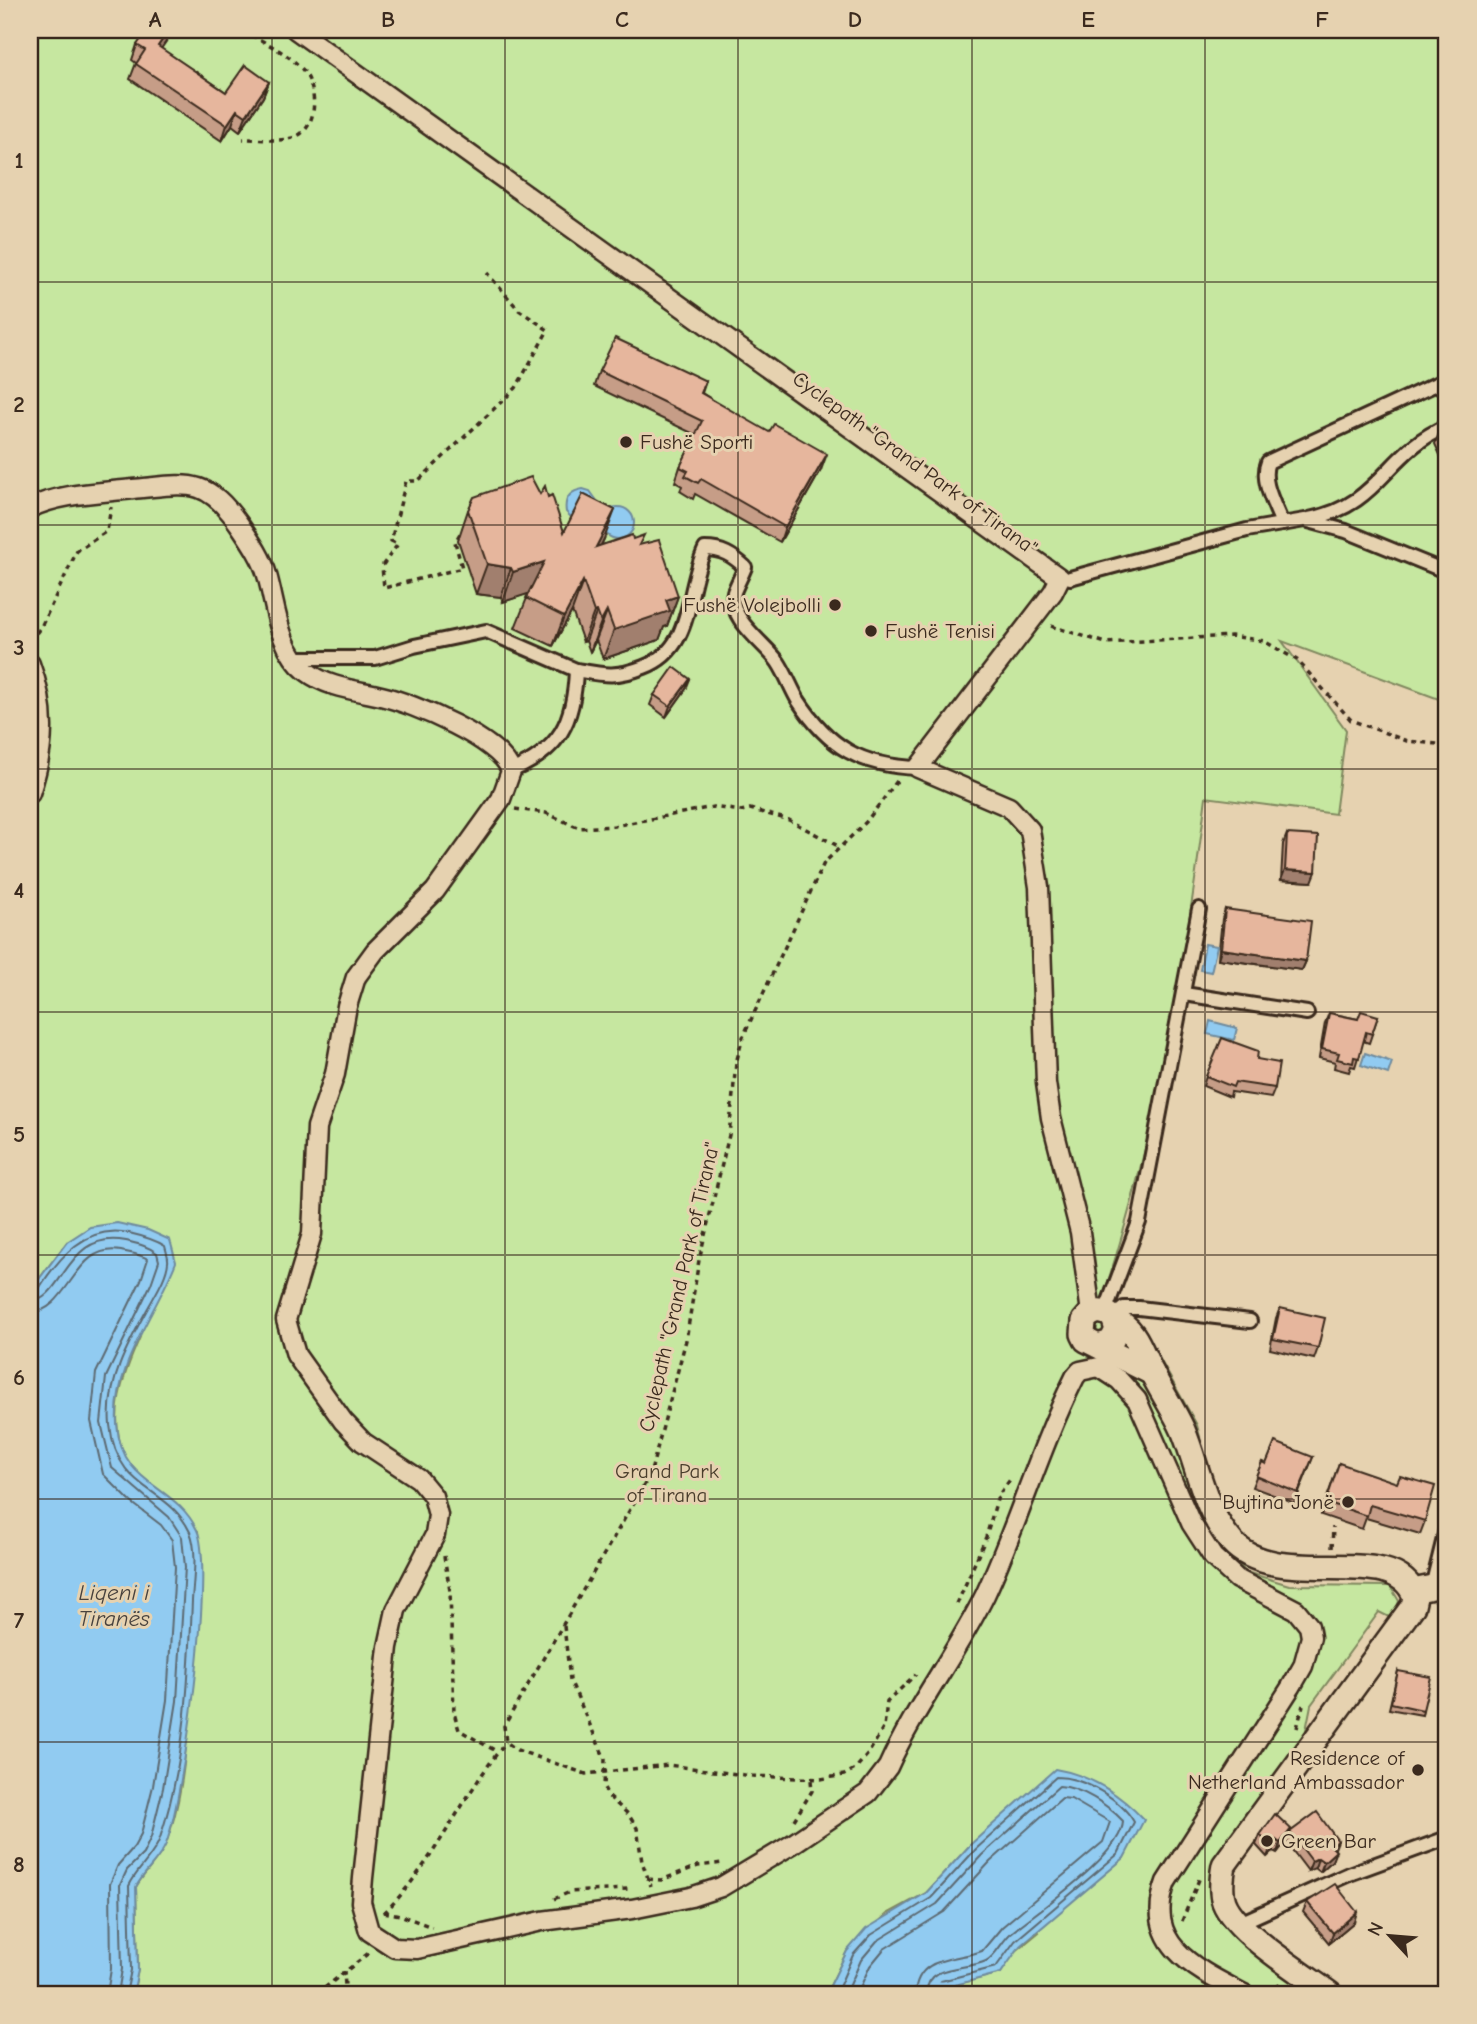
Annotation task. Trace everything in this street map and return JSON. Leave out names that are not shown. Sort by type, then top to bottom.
[{"type":"street","points":[[296,30],[1065,578],[913,768],[1009,807],[1030,830],[1039,887],[1046,1083],[1051,1118],[1080,1231],[1106,1315],[1117,1330],[1115,1336],[1105,1345],[1098,1346],[1152,1373]]},
{"type":"street","points":[[30,509],[43,502],[114,491],[192,485],[209,490],[223,501],[251,542],[267,573],[274,609],[304,670],[320,680],[418,707],[501,754],[511,771],[509,781],[490,815],[422,908],[375,951],[356,977],[347,1006],[335,1074],[317,1127],[312,1234],[286,1320],[296,1356],[343,1421],[363,1442],[419,1479],[433,1496],[438,1515],[435,1535],[396,1610],[388,1647],[374,1748],[361,1902],[376,1937],[395,1948],[418,1948],[542,1922],[654,1905],[721,1887],[857,1801],[878,1784],[984,1595],[1041,1449],[1075,1377],[1080,1371],[1099,1367],[1119,1380],[1137,1400],[1191,1523],[1213,1557],[1237,1579],[1296,1610],[1309,1626],[1311,1637],[1303,1666],[1166,1882],[1158,1902],[1163,1933],[1177,1952],[1244,1994]]},
{"type":"street","points":[[30,664],[39,692],[43,735],[41,759],[30,793]]},
{"type":"street","points":[[1106,1315],[1125,1324],[1135,1336],[1182,1429],[1217,1523],[1241,1550],[1250,1557],[1279,1565],[1385,1569],[1431,1587],[1413,1606],[1230,1853],[1222,1879],[1224,1903],[1240,1923],[1258,1941],[1330,1994]]},
{"type":"lane","points":[[1282,524],[1266,481],[1264,470],[1268,462],[1447,379]]},
{"type":"lane","points":[[1065,578],[1247,530],[1335,514],[1349,507],[1377,485],[1412,446],[1447,426]]},
{"type":"lane","points":[[1305,520],[1346,531],[1447,572]]},
{"type":"lane","points":[[296,658],[375,658],[415,646],[486,631],[576,670],[609,677],[651,664],[672,651],[684,622],[699,560],[705,549],[718,549],[733,556],[745,567],[734,593],[735,607],[746,626],[777,661],[818,727],[850,754],[872,763],[913,768]]},
{"type":"lane","points":[[511,771],[530,761],[560,738],[571,708],[576,670]]},
{"type":"lane","points":[[1106,1315],[1139,1222],[1199,909]]},
{"type":"lane","points":[[1184,994],[1307,1013]]},
{"type":"lane","points":[[1106,1315],[1124,1308],[1139,1307],[1250,1321]]},
{"type":"lane","points":[[1431,1587],[1447,1527]]},
{"type":"lane","points":[[1240,1923],[1349,1874],[1447,1839]]},
{"type":"path","points":[[243,30],[302,69],[313,91],[314,102],[306,127],[294,137],[243,139]]},
{"type":"path","points":[[475,521],[463,526],[455,542],[462,568],[384,588],[382,566],[398,544],[391,541],[407,481],[418,481],[516,388],[548,330],[519,310],[487,274]]},
{"type":"path","points":[[30,640],[41,627],[77,551],[107,531],[114,491]]},
{"type":"path","points":[[1032,619],[1066,633],[1106,643],[1231,636],[1264,641],[1297,660],[1351,720],[1407,741],[1447,745]]},
{"type":"path","name":"Cyclepath \"Grand Park of Tirana\"","points":[[506,1742],[504,1726],[650,1475],[677,1384],[699,1260],[729,1135],[739,1049],[824,863],[866,822],[913,768]]},
{"type":"path","points":[[490,815],[508,807],[539,812],[579,828],[614,825],[713,807],[741,811],[750,809],[789,820],[840,847]]},
{"type":"path","points":[[956,1608],[986,1537],[998,1496],[1012,1476]]},
{"type":"path","points":[[435,1535],[443,1550],[450,1591],[454,1713],[459,1730],[496,1751]]},
{"type":"path","points":[[564,1626],[568,1672],[575,1694],[601,1745],[605,1772],[604,1788],[637,1828],[654,1905]]},
{"type":"path","points":[[317,1994],[344,1971],[376,1937],[401,1896],[438,1845],[496,1751],[506,1742],[531,1757],[586,1774],[668,1766],[811,1779],[844,1775],[855,1769],[868,1754],[884,1727],[887,1702],[919,1671]]},
{"type":"path","points":[[1296,1731],[1306,1695]]},
{"type":"path","points":[[791,1845],[788,1836],[812,1791],[811,1779]]},
{"type":"path","points":[[648,1879],[660,1880],[698,1866],[731,1861]]},
{"type":"path","points":[[1177,1952],[1183,1913],[1201,1876]]},
{"type":"path","points":[[342,1994],[345,1986],[344,1971]]},
{"type":"green space","name":"Grand Park of Tirana","points":[[30,30],[1447,30],[1447,702],[1282,641],[1346,730],[1335,814],[1206,797],[1166,1052],[1138,1177],[1102,1300],[1131,1317],[1148,1338],[1197,1425],[1200,1437],[1180,1446],[1208,1523],[1225,1551],[1246,1572],[1289,1585],[1390,1586],[1399,1601],[1393,1619],[1379,1612],[1311,1705],[1305,1735],[1218,1853],[1210,1877],[1213,1901],[1221,1917],[1314,1994],[940,1994],[943,1988],[1001,1973],[1009,1957],[1039,1932],[971,1844],[926,1893],[887,1914],[847,1951],[826,1994],[133,1994],[138,1970],[136,1887],[166,1843],[182,1781],[199,1601],[198,1531],[136,1472],[125,1457],[120,1442],[117,1426],[119,1396],[140,1337],[67,1242],[30,1291]]},
{"type":"water","points":[[583,489],[590,491],[598,502],[575,521],[566,512],[566,503],[571,494]]},
{"type":"water","points":[[618,507],[629,512],[634,523],[629,534],[618,539],[607,534],[602,523],[607,512]]},
{"type":"water","points":[[1205,944],[1217,946],[1211,972],[1200,970]]},
{"type":"water","points":[[1210,1021],[1237,1028],[1234,1040],[1207,1034]]},
{"type":"water","points":[[1365,1053],[1392,1062],[1388,1074],[1361,1065]]},
{"type":"water","name":"Liqeni i Tiranës","points":[[117,1223],[148,1230],[170,1240],[176,1262],[129,1361],[118,1402],[117,1424],[121,1445],[128,1461],[138,1473],[176,1502],[197,1530],[202,1553],[202,1589],[195,1685],[181,1782],[166,1844],[136,1887],[138,1970],[133,1994],[30,1994],[30,1291],[67,1242],[90,1227]]},
{"type":"water","points":[[1055,1769],[1081,1776],[1104,1787],[1125,1801],[1144,1820],[1124,1858],[1020,1946],[1001,1973],[943,1988],[940,1994],[826,1994],[847,1951],[866,1929],[926,1893],[971,1844]]},
{"type":"building","points":[[147,30],[169,30],[158,46],[226,92],[245,65],[269,82],[246,116],[237,110],[227,125],[136,64],[145,50],[137,45]]},
{"type":"building","points":[[615,338],[706,381],[701,393],[769,432],[774,424],[827,454],[785,527],[701,479],[698,483],[685,476],[688,471],[680,467],[702,421],[599,371]]},
{"type":"building","points":[[1447,422],[1447,436],[1442,425]]},
{"type":"building","points":[[531,477],[540,494],[545,486],[548,497],[552,495],[564,532],[583,494],[615,510],[596,547],[632,535],[633,539],[644,535],[639,545],[659,540],[678,596],[666,600],[670,611],[614,630],[607,611],[601,622],[597,611],[594,612],[583,581],[564,617],[526,598],[544,562],[513,572],[511,568],[487,564],[468,510],[474,497]]},
{"type":"building","points":[[674,667],[690,679],[670,706],[654,695]]},
{"type":"building","points":[[1287,834],[1318,836],[1316,872],[1285,870]]},
{"type":"building","points":[[1225,909],[1311,921],[1306,961],[1221,949]]},
{"type":"building","points":[[1361,1011],[1378,1016],[1372,1034],[1366,1032],[1359,1058],[1354,1057],[1353,1063],[1337,1059],[1339,1053],[1322,1049],[1329,1013],[1358,1019]]},
{"type":"building","points":[[1222,1038],[1258,1051],[1257,1059],[1279,1063],[1275,1088],[1235,1082],[1233,1087],[1206,1076]]},
{"type":"building","points":[[1280,1308],[1325,1318],[1318,1348],[1273,1339]]},
{"type":"building","points":[[1275,1442],[1313,1457],[1298,1493],[1256,1476],[1262,1462],[1266,1464]]},
{"type":"building","points":[[1339,1463],[1397,1483],[1400,1476],[1435,1486],[1425,1521],[1370,1505],[1367,1516],[1326,1502]]},
{"type":"building","points":[[1398,1671],[1431,1677],[1423,1710],[1391,1703]]},
{"type":"building","points":[[1317,1812],[1338,1841],[1331,1846],[1336,1851],[1324,1862],[1318,1858],[1312,1861],[1290,1832]]},
{"type":"building","points":[[1275,1814],[1291,1829],[1280,1843],[1276,1840],[1271,1847],[1260,1835]]},
{"type":"building","points":[[1335,1884],[1357,1912],[1333,1933],[1307,1902]]},
{"type":"waterway","points":[[941,1992],[952,1994]]},
{"type":"place","name":"Fushë Sporti","points":[[626,442]]},
{"type":"place","name":"Fushë Volejbolli","points":[[835,605]]},
{"type":"place","name":"Fushë Tenisi","points":[[871,631]]},
{"type":"place","name":"Bujtina Jonë","points":[[1348,1502]]},
{"type":"place","name":"Residence of Netherland Ambassador","points":[[1418,1770]]},
{"type":"place","name":"Green Bar","points":[[1267,1841]]}]
